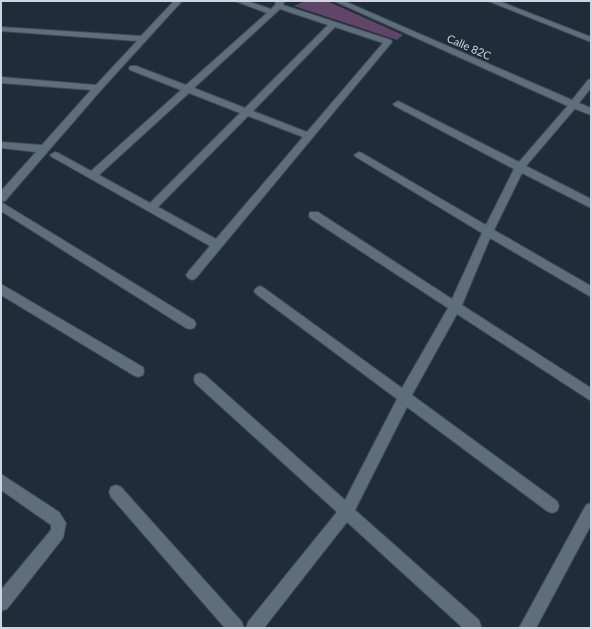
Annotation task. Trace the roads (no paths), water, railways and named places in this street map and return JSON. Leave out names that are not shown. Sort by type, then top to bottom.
[{"type":"street","points":[[1,198],[98,88],[178,1]]},
{"type":"street","points":[[192,275],[388,42],[277,6],[239,1]]},
{"type":"street","points":[[92,176],[277,6],[296,1]]},
{"type":"street","name":"Calle 82C","points":[[338,1],[591,112]]},
{"type":"street","points":[[492,1],[591,40]]},
{"type":"street","points":[[151,208],[333,24]]},
{"type":"street","points":[[1,29],[144,39]]},
{"type":"street","points":[[133,68],[309,136]]},
{"type":"street","points":[[1,80],[98,88]]},
{"type":"street","points":[[254,628],[347,510],[405,396],[455,306],[488,231],[520,167],[591,82]]},
{"type":"street","points":[[398,104],[591,204]]},
{"type":"street","points":[[1,145],[44,149]]},
{"type":"street","points":[[55,155],[217,245]]},
{"type":"street","points":[[359,155],[591,292]]},
{"type":"street","points":[[1,206],[190,324]]},
{"type":"street","points":[[314,216],[591,395]]},
{"type":"street","points":[[1,288],[138,371]]},
{"type":"street","points":[[260,291],[405,396],[552,506]]},
{"type":"street","points":[[200,379],[347,510],[473,626]]},
{"type":"street","points":[[1,481],[54,517],[59,523],[58,533],[1,603]]},
{"type":"street","points":[[116,492],[236,628]]},
{"type":"street","points":[[527,628],[591,510]]}]
